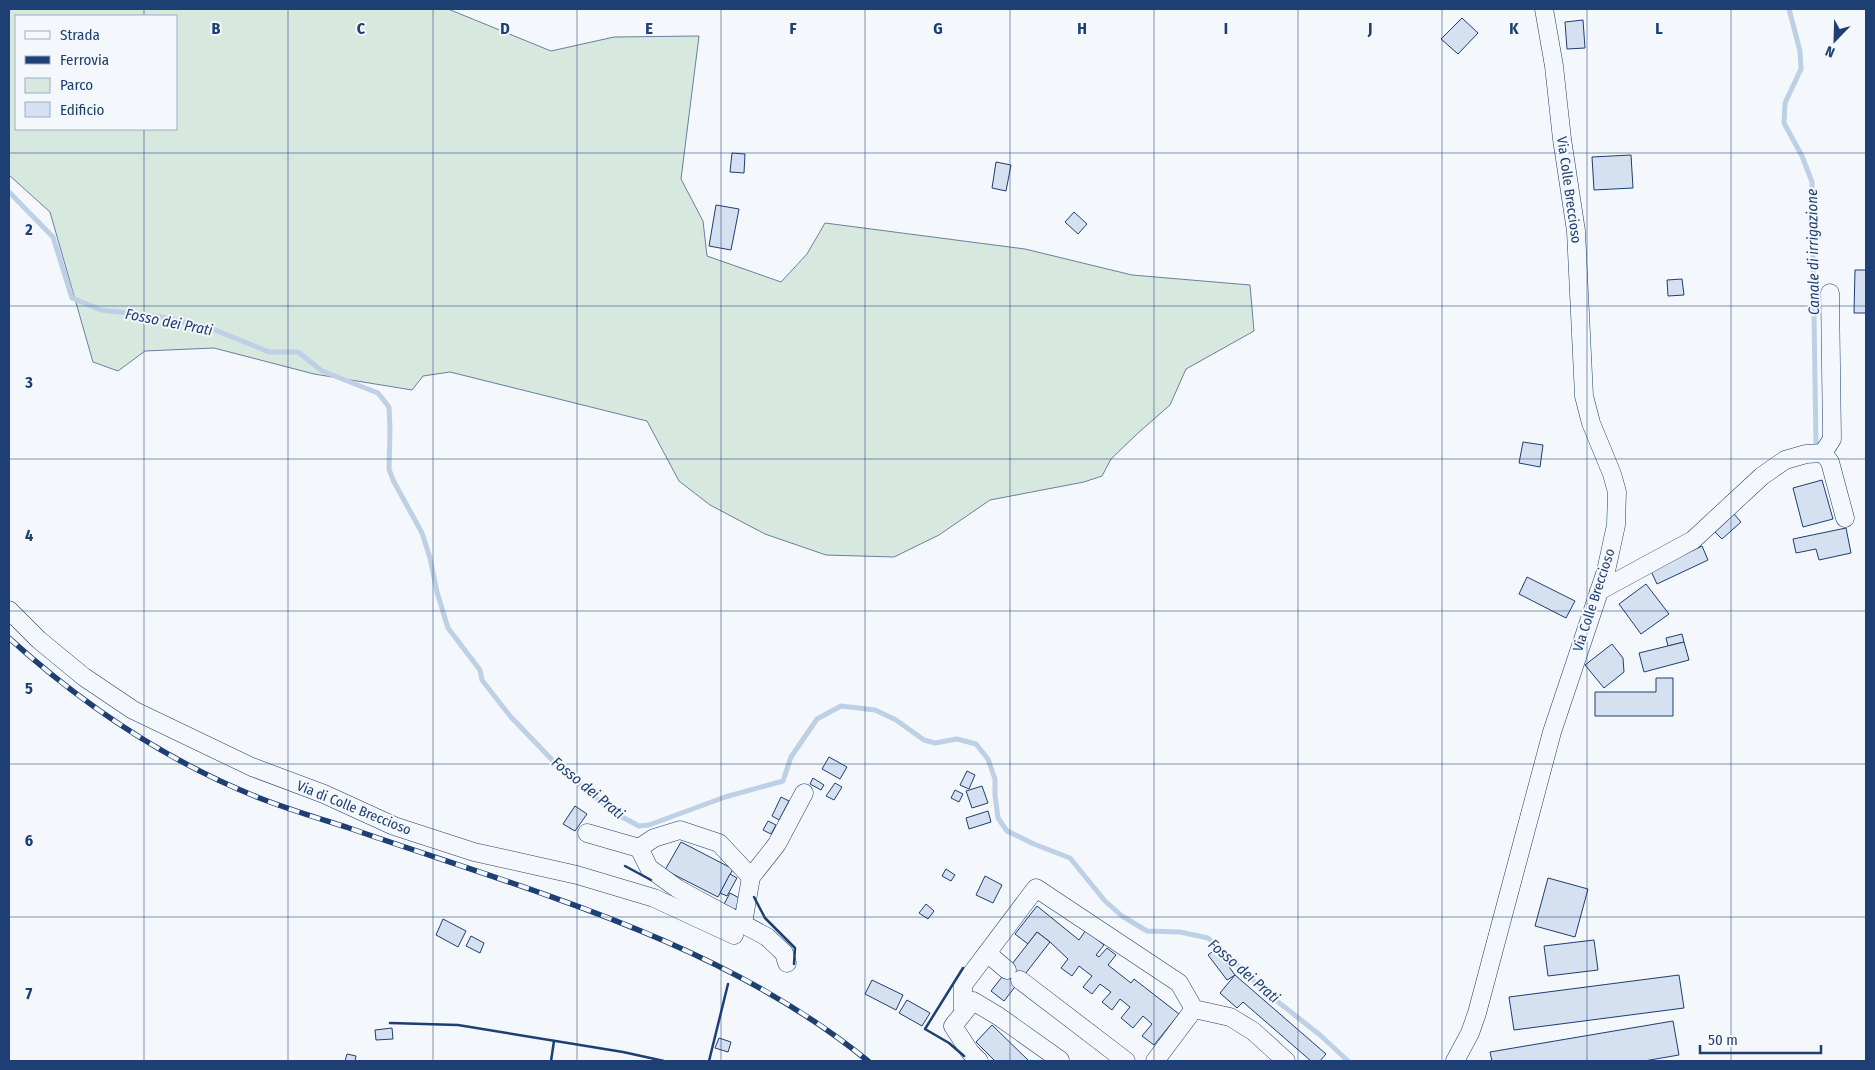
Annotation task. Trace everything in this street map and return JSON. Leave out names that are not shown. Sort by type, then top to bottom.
[{"type":"street","name":"Via Colle Breccioso","points":[[1455,1061],[1470,1034],[1478,1013],[1548,748],[1599,591],[1612,547],[1617,515],[1614,480],[1593,429],[1584,396],[1576,231],[1562,138],[1554,66],[1544,9]]},
{"type":"street","points":[[1823,453],[1832,439],[1830,293]]},
{"type":"street","points":[[1599,591],[1693,540],[1762,476],[1785,460],[1806,454],[1823,453]]},
{"type":"street","points":[[1823,453],[1830,462],[1845,518]]},
{"type":"street","name":"Via di Colle Breccioso","points":[[9,610],[40,640],[84,677],[133,710],[252,767],[324,794],[394,826],[474,852],[620,886],[738,929]]},
{"type":"street","points":[[738,929],[751,877],[777,844],[804,793]]},
{"type":"street","points":[[638,848],[654,838],[680,830],[719,843],[751,877]]},
{"type":"street","points":[[587,833],[638,848],[649,868],[738,929],[767,937],[784,953],[787,964]]},
{"type":"street","points":[[963,1014],[963,986],[1036,888],[1179,983],[1194,1009],[1230,1017],[1253,1031],[1276,1054],[1286,1061]]},
{"type":"street","points":[[987,953],[1126,1061]]},
{"type":"street","points":[[979,1061],[970,1052],[953,1026],[973,1001],[998,1016],[1060,1060]]},
{"type":"street","points":[[1155,1061],[1194,1009]]},
{"type":"green space","points":[[9,9],[448,9],[551,51],[614,37],[699,36],[681,179],[703,221],[707,256],[781,282],[807,254],[825,223],[1025,249],[1132,275],[1250,285],[1254,331],[1186,369],[1170,405],[1111,459],[1102,476],[1084,482],[990,500],[939,535],[894,557],[826,555],[765,534],[710,505],[679,481],[647,421],[450,372],[423,376],[412,390],[314,374],[214,348],[145,351],[118,371],[93,362],[50,212],[9,175]]},
{"type":"building","points":[[1462,18],[1478,33],[1458,54],[1441,39]]},
{"type":"building","points":[[1583,20],[1585,48],[1567,49],[1565,22]]},
{"type":"building","points":[[732,153],[745,154],[744,173],[730,172]]},
{"type":"building","points":[[1631,155],[1633,188],[1594,190],[1592,157]]},
{"type":"building","points":[[996,162],[1011,165],[1006,191],[992,188]]},
{"type":"building","points":[[716,205],[739,209],[731,250],[709,246]]},
{"type":"building","points":[[1074,212],[1087,224],[1078,234],[1065,222]]},
{"type":"building","points":[[1855,270],[1866,270],[1866,313],[1854,313]]},
{"type":"building","points":[[1682,279],[1684,295],[1668,296],[1667,280]]},
{"type":"building","points":[[1523,442],[1543,445],[1540,467],[1519,463]]},
{"type":"building","points":[[1822,480],[1833,519],[1803,527],[1793,488]]},
{"type":"building","points":[[1734,514],[1741,522],[1722,539],[1715,532]]},
{"type":"building","points":[[1846,528],[1851,553],[1819,560],[1816,549],[1796,553],[1793,539]]},
{"type":"building","points":[[1702,546],[1708,560],[1657,584],[1651,571]]},
{"type":"building","points":[[1527,577],[1575,601],[1566,618],[1519,594]]},
{"type":"building","points":[[1646,584],[1669,614],[1641,634],[1619,604]]},
{"type":"building","points":[[1682,634],[1684,642],[1668,646],[1666,638]]},
{"type":"building","points":[[1684,642],[1689,660],[1644,672],[1639,653]]},
{"type":"building","points":[[1612,644],[1623,658],[1624,672],[1604,688],[1585,665]]},
{"type":"building","points":[[1656,678],[1673,678],[1673,716],[1595,716],[1595,692],[1656,692]]},
{"type":"building","points":[[829,757],[847,767],[840,779],[822,769]]},
{"type":"building","points":[[967,771],[975,775],[969,789],[960,785]]},
{"type":"building","points":[[813,778],[824,785],[821,790],[810,784]]},
{"type":"building","points":[[835,783],[842,787],[834,800],[826,796]]},
{"type":"building","points":[[982,786],[988,803],[972,808],[966,791]]},
{"type":"building","points":[[955,790],[963,794],[959,802],[951,798]]},
{"type":"building","points":[[781,797],[789,801],[779,820],[772,816]]},
{"type":"building","points":[[575,806],[587,814],[575,831],[563,824]]},
{"type":"building","points":[[988,811],[991,822],[969,829],[966,818]]},
{"type":"building","points":[[768,821],[776,825],[771,834],[763,830]]},
{"type":"building","points":[[681,842],[733,869],[718,897],[665,870]]},
{"type":"building","points":[[946,869],[955,875],[951,881],[942,876]]},
{"type":"building","points":[[730,874],[737,878],[727,896],[720,893]]},
{"type":"building","points":[[985,876],[1002,885],[993,903],[976,895]]},
{"type":"building","points":[[1548,878],[1588,889],[1575,937],[1535,926]]},
{"type":"building","points":[[730,893],[741,899],[734,912],[723,906]]},
{"type":"building","points":[[926,904],[934,911],[928,919],[919,913]]},
{"type":"building","points":[[1037,906],[1079,940],[1086,930],[1104,945],[1096,955],[1099,957],[1107,948],[1116,955],[1108,965],[1131,983],[1134,979],[1179,1014],[1154,1045],[1142,1036],[1152,1024],[1143,1016],[1133,1028],[1121,1018],[1130,1007],[1120,999],[1112,1010],[1102,1002],[1111,992],[1100,984],[1092,994],[1083,987],[1092,976],[1079,966],[1072,976],[1061,968],[1068,959],[1050,942],[1037,932],[1028,944],[1015,934]]},
{"type":"building","points":[[443,919],[466,931],[458,947],[436,935]]},
{"type":"building","points":[[1037,932],[1050,942],[1004,1001],[991,991]]},
{"type":"building","points":[[471,936],[484,943],[480,953],[466,946]]},
{"type":"building","points":[[1594,940],[1598,970],[1548,976],[1544,946]]},
{"type":"building","points":[[1216,949],[1235,975],[1227,980],[1208,955]]},
{"type":"building","points":[[1235,975],[1326,1054],[1320,1061],[1311,1061],[1243,1002],[1237,1008],[1220,993]]},
{"type":"building","points":[[1679,975],[1684,1008],[1514,1030],[1509,997]]},
{"type":"building","points":[[872,980],[903,995],[896,1010],[865,994]]},
{"type":"building","points":[[907,1000],[930,1013],[922,1026],[899,1013]]},
{"type":"building","points":[[1673,1021],[1679,1055],[1644,1061],[1492,1061],[1490,1052]]},
{"type":"building","points":[[992,1025],[1029,1061],[995,1061],[976,1042]]},
{"type":"building","points":[[392,1028],[393,1039],[376,1040],[375,1030]]},
{"type":"building","points":[[719,1038],[731,1042],[728,1052],[715,1048]]},
{"type":"building","points":[[347,1054],[356,1056],[355,1061],[345,1061]]},
{"type":"waterway","name":"Canale di irrigazione","points":[[1789,9],[1800,51],[1801,69],[1785,103],[1784,123],[1802,156],[1812,182],[1816,446]]},
{"type":"waterway","name":"Fosso dei Prati","points":[[9,192],[53,237],[72,298],[101,310],[161,317],[208,327],[269,352],[298,352],[322,371],[378,393],[389,407],[389,469],[422,533],[448,628],[480,670],[482,680],[510,716],[557,765],[592,795],[622,817],[639,826],[649,825],[725,797],[783,781],[791,757],[817,719],[841,706],[875,710],[896,720],[924,740],[935,743],[957,739],[976,744],[988,759],[995,779],[998,818],[1007,831],[1070,858],[1105,901],[1122,916],[1147,931],[1180,932],[1208,938],[1268,994],[1320,1035],[1348,1061]]},
{"type":"railway","points":[[9,638],[95,708],[157,748],[190,766],[280,806],[552,897],[620,922],[686,950],[749,982],[811,1019],[868,1061]]},
{"type":"wall","points":[[625,866],[651,880]]},
{"type":"wall","points":[[754,897],[765,918],[795,948],[794,964]]},
{"type":"wall","points":[[963,968],[925,1029],[949,1043],[964,1056]]},
{"type":"wall","points":[[709,1061],[728,984]]},
{"type":"wall","points":[[390,1023],[458,1025],[623,1052],[664,1061]]},
{"type":"wall","points":[[551,1061],[554,1041]]}]
